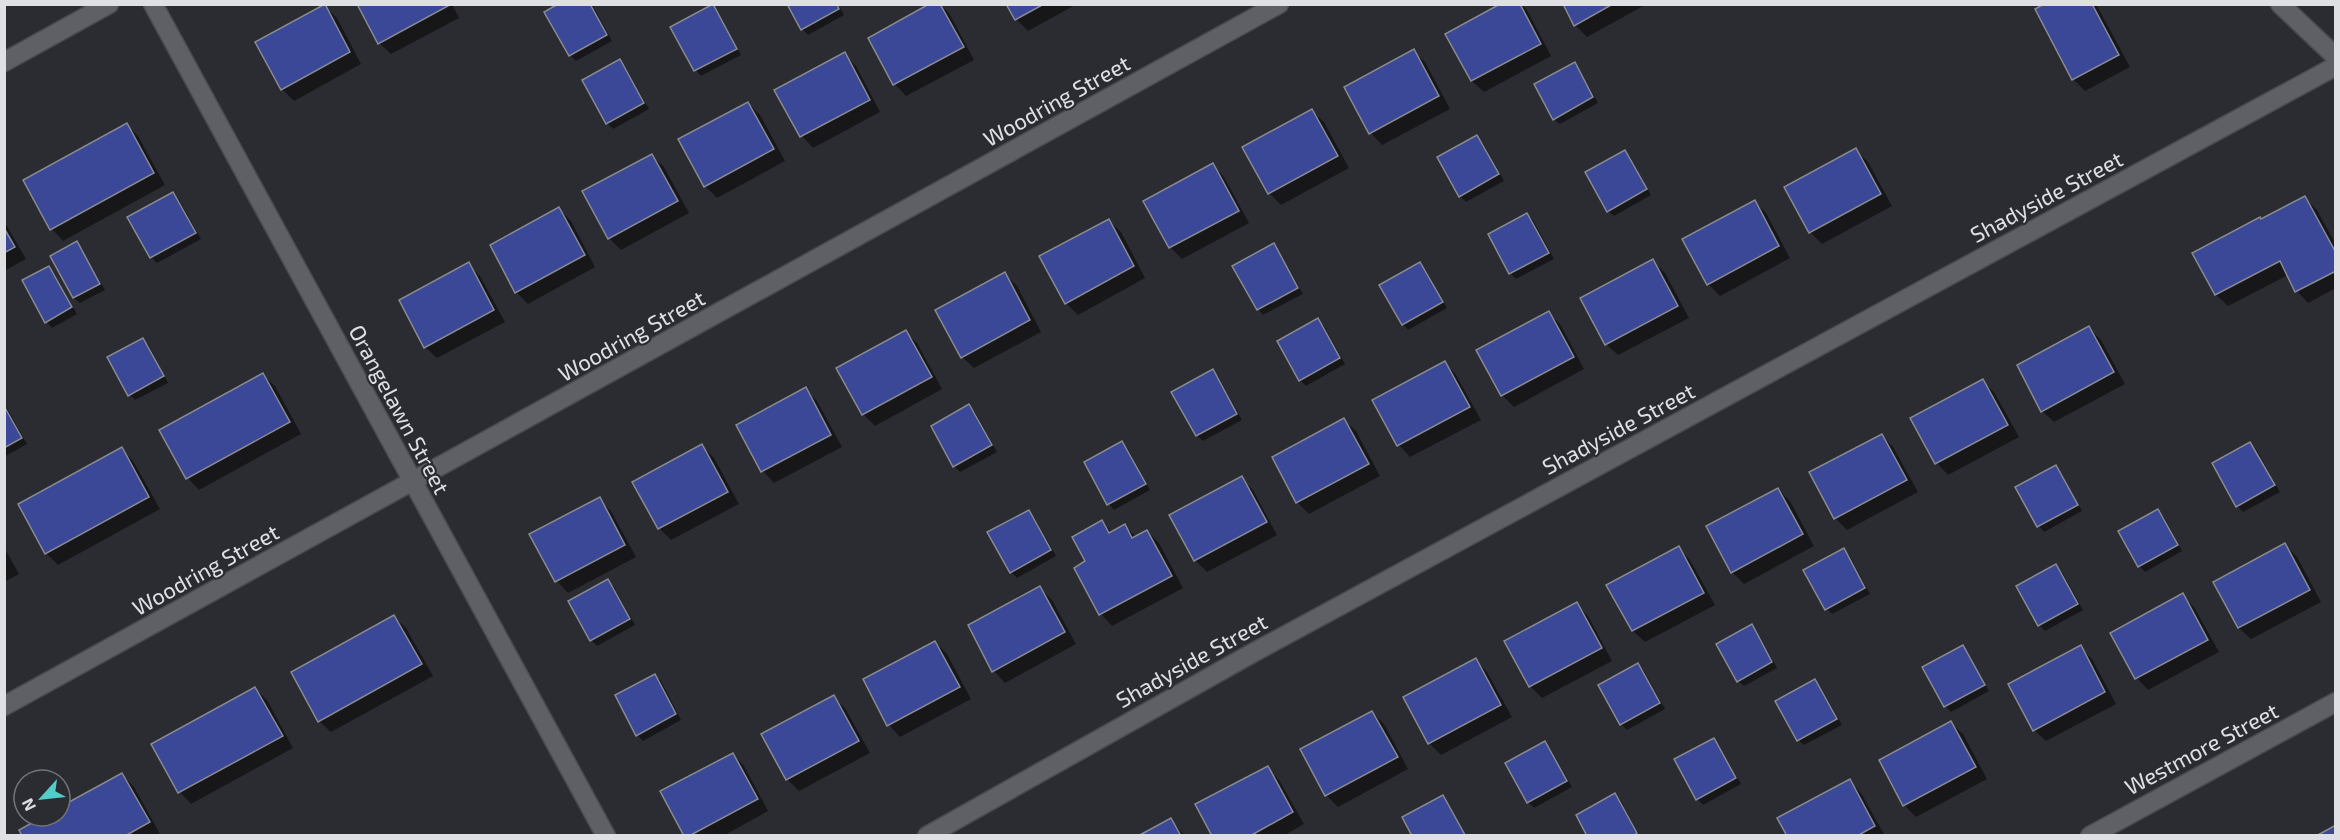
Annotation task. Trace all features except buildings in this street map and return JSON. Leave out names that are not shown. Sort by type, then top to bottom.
[{"type":"street","points":[[4,62],[109,4]]},
{"type":"street","name":"Orangelawn Street","points":[[153,4],[606,836]]},
{"type":"street","name":"Woodring Street","points":[[4,706],[1279,4]]},
{"type":"street","points":[[2280,4],[2336,57]]},
{"type":"street","name":"Shadyside Street","points":[[927,836],[1249,655],[2336,66]]},
{"type":"street","name":"Westmore Street","points":[[2090,836],[2336,702]]}]
